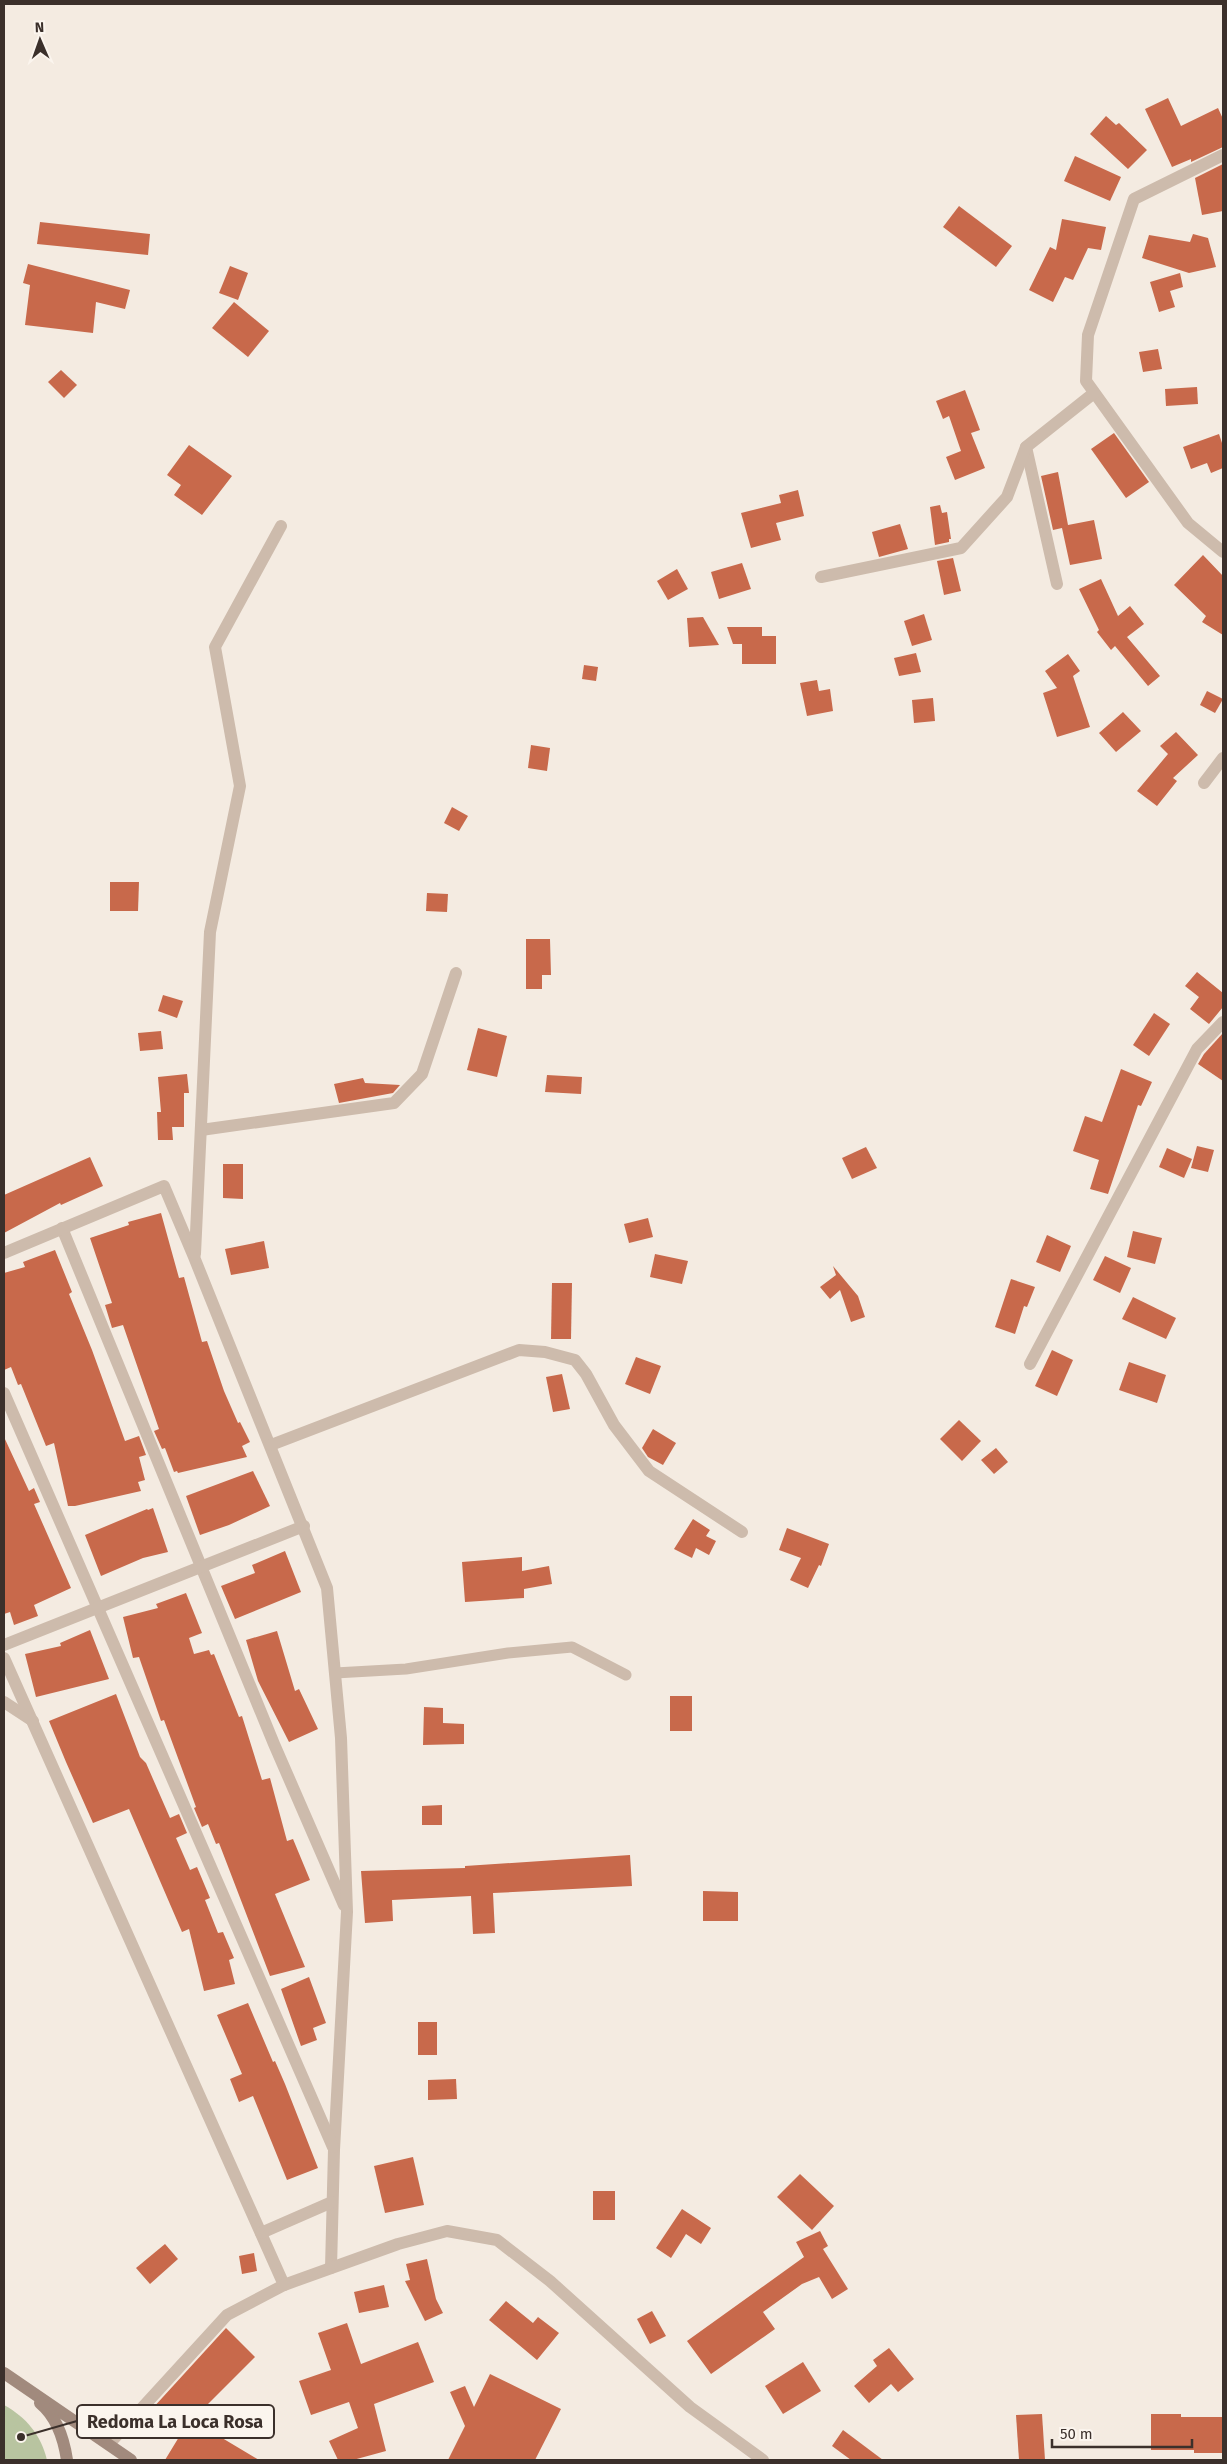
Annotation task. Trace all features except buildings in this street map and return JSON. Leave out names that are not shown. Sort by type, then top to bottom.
[{"type":"main road","points":[[4,2373],[46,2407],[64,2438],[67,2460]]},
{"type":"main road","points":[[4,2379],[18,2384],[131,2460]]},
{"type":"street","points":[[1223,155],[1134,199],[1088,335],[1086,381],[1188,524],[1223,552]]},
{"type":"street","points":[[821,577],[961,548],[1007,498],[1026,447],[1094,393]]},
{"type":"street","points":[[1026,447],[1057,584]]},
{"type":"street","points":[[194,1256],[202,1130],[210,932],[240,786],[215,647],[281,526]]},
{"type":"street","points":[[1204,783],[1223,758]]},
{"type":"street","points":[[202,1130],[394,1103],[422,1074],[456,973]]},
{"type":"street","points":[[1030,1364],[1196,1049],[1223,1022]]},
{"type":"street","points":[[4,1253],[164,1186],[304,1526],[327,1588],[341,1738],[347,1912],[334,2150],[331,2268]]},
{"type":"street","points":[[62,1228],[274,1744],[347,1912]]},
{"type":"street","points":[[271,1445],[519,1350],[545,1352],[575,1360],[586,1374],[614,1425],[649,1471],[742,1532]]},
{"type":"street","points":[[4,1393],[334,2150]]},
{"type":"street","points":[[4,1645],[97,1606],[304,1526]]},
{"type":"street","points":[[4,1658],[284,2285]]},
{"type":"street","points":[[4,1702],[33,1721]]},
{"type":"street","points":[[261,2233],[332,2202]]},
{"type":"street","points":[[109,2444],[227,2315],[284,2285],[398,2244],[447,2231],[497,2240],[550,2281],[690,2407],[762,2460]]},
{"type":"lane","points":[[335,1673],[406,1669],[508,1653],[572,1647],[626,1675]]},
{"type":"green space","points":[[4,2405],[19,2415],[32,2428],[41,2443],[47,2460],[4,2460]]},
{"type":"place","name":"Redoma La Loca Rosa","points":[[21,2437]]}]
